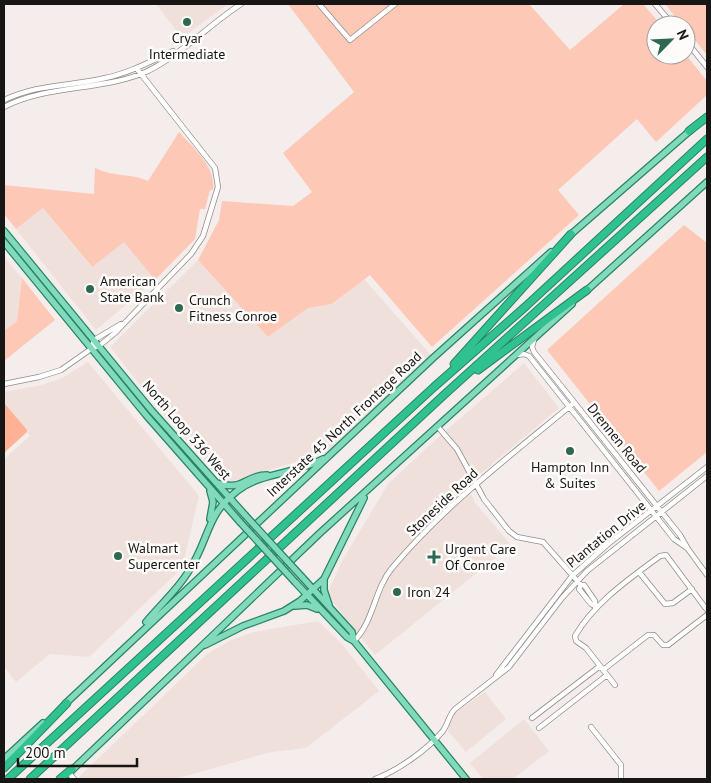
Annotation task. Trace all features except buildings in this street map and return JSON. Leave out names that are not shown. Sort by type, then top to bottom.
[{"type":"highway","points":[[689,131],[707,116]]},
{"type":"highway","points":[[8,779],[434,387],[525,307],[707,140]]},
{"type":"highway","points":[[30,779],[446,394],[707,157]]},
{"type":"highway","points":[[434,387],[571,234]]},
{"type":"highway","points":[[446,394],[587,290]]},
{"type":"highway","points":[[4,768],[67,703]]},
{"type":"highway","points":[[61,779],[71,771]]},
{"type":"main road","name":"Interstate 45 North Frontage Road","points":[[4,758],[67,703],[130,641],[433,358],[689,131]]},
{"type":"main road","points":[[71,771],[199,648],[373,486],[707,182]]},
{"type":"main road","name":"North Loop 336 West","points":[[4,231],[215,482],[352,632],[354,641]]},
{"type":"main road","name":"North Loop 336 West","points":[[4,242],[91,349],[224,505],[322,612],[347,637],[354,641],[466,779]]},
{"type":"main road","points":[[21,262],[26,259]]},
{"type":"main road","points":[[208,525],[230,498],[246,486],[274,475],[300,470],[331,455]]},
{"type":"main road","points":[[215,482],[236,487],[260,475],[274,475]]},
{"type":"main road","points":[[199,648],[243,626],[293,606],[307,595],[324,579],[360,503],[373,486]]},
{"type":"main road","points":[[130,641],[185,577],[194,562],[208,525],[213,503],[209,487]]},
{"type":"main road","points":[[324,579],[324,590],[330,607]]},
{"type":"main road","points":[[293,606],[307,605],[322,612]]},
{"type":"street","points":[[4,107],[43,92],[140,74],[164,62],[241,4]]},
{"type":"street","points":[[319,4],[350,40],[395,4]]},
{"type":"street","points":[[655,4],[664,15]]},
{"type":"street","points":[[4,100],[45,86],[87,84],[137,69],[179,49]]},
{"type":"street","points":[[696,53],[707,67]]},
{"type":"street","points":[[4,384],[39,378],[61,370],[91,349],[99,346],[191,254],[204,236],[218,187],[217,174],[211,162],[137,69]]},
{"type":"street","points":[[91,349],[94,340],[123,323]]},
{"type":"street","name":"Drennen Road","points":[[534,340],[532,347],[534,352],[658,506],[707,575]]},
{"type":"street","name":"Drennen Road","points":[[517,355],[524,354],[529,356],[674,539],[688,549]]},
{"type":"street","name":"Stoneside Road","points":[[354,641],[367,623],[383,579],[416,541],[457,499],[574,403]]},
{"type":"street","points":[[438,427],[457,449],[474,485],[509,531],[517,537],[543,542],[572,576],[584,585],[596,606]]},
{"type":"street","name":"Plantation Drive","points":[[494,679],[572,576],[608,544],[707,467]]},
{"type":"street","name":"Plantation Drive","points":[[375,779],[403,765],[442,733],[450,714],[510,667],[579,583],[613,549],[707,476]]},
{"type":"street","points":[[614,685],[586,648],[576,641],[575,636],[596,606],[660,556],[666,555],[707,610]]},
{"type":"street","points":[[639,572],[665,604],[673,603],[692,589]]},
{"type":"street","points":[[579,583],[579,589],[591,604],[596,606]]},
{"type":"street","points":[[585,597],[590,593]]},
{"type":"street","points":[[532,718],[648,635],[654,635],[663,645],[668,645],[707,615]]},
{"type":"street","points":[[539,728],[607,675]]},
{"type":"street","points":[[591,727],[621,765],[621,779]]},
{"type":"street","points":[[71,771],[74,779]]},
{"type":"shaded area","name":"Cryar Intermediate","points":[[156,4],[228,4],[182,38]]},
{"type":"shaded area","points":[[288,4],[529,4],[570,50],[624,4],[643,4],[652,15],[646,15],[646,65],[694,65],[707,81],[707,95],[656,142],[637,119],[558,190],[579,215],[432,347],[370,275],[332,304],[308,308],[268,337],[198,260],[219,220],[222,201],[293,206],[312,192],[283,153],[354,92]]},
{"type":"shaded area","points":[[665,4],[707,4],[707,55],[696,41],[696,15],[674,15]]},
{"type":"shaded area","points":[[179,132],[208,166],[213,181],[213,190],[210,190],[205,209],[200,209],[195,239],[155,280],[124,242],[92,267],[43,208],[16,229],[4,214],[4,185],[94,194],[95,168],[108,173],[148,181]]},
{"type":"shaded area","points":[[43,208],[91,267],[124,242],[155,280],[96,330],[16,229]]},
{"type":"shaded area","points":[[684,225],[707,243],[707,452],[659,491],[547,350]]},
{"type":"shaded area","points":[[4,257],[22,278],[17,321],[4,331]]},
{"type":"shaded area","points":[[198,260],[268,337],[308,308],[333,304],[364,279],[431,355],[328,452],[227,483],[167,419],[110,347]]},
{"type":"shaded area","points":[[22,278],[55,320],[4,361],[4,331],[17,321]]},
{"type":"shaded area","points":[[88,362],[199,496],[182,568],[89,657],[50,654],[16,682],[4,667],[4,459],[30,436],[4,405],[4,392],[42,385],[62,378]]},
{"type":"shaded area","points":[[524,363],[559,408],[467,485],[475,503],[511,545],[375,655],[332,601],[329,590],[342,561],[388,484],[434,441]]},
{"type":"shaded area","points":[[4,403],[27,432],[4,453]]},
{"type":"shaded area","points":[[318,621],[342,644],[379,691],[306,748],[271,752],[175,779],[78,778],[207,654],[231,640],[254,632]]},
{"type":"shaded area","points":[[485,692],[506,719],[466,752],[448,731],[453,714]]},
{"type":"shaded area","points":[[524,719],[549,751],[513,779],[483,779],[470,763]]},
{"type":"place","name":"Cryar Intermediate","points":[[187,22]]},
{"type":"place","name":"American State Bank","points":[[90,289]]},
{"type":"place","name":"Crunch Fitness Conroe","points":[[179,308]]},
{"type":"place","name":"Hampton Inn & Suites","points":[[570,451]]},
{"type":"place","name":"Walmart Supercenter","points":[[118,556]]},
{"type":"place","name":"Urgent Care Of Conroe","points":[[434,557]]},
{"type":"place","name":"Iron 24","points":[[397,592]]}]
